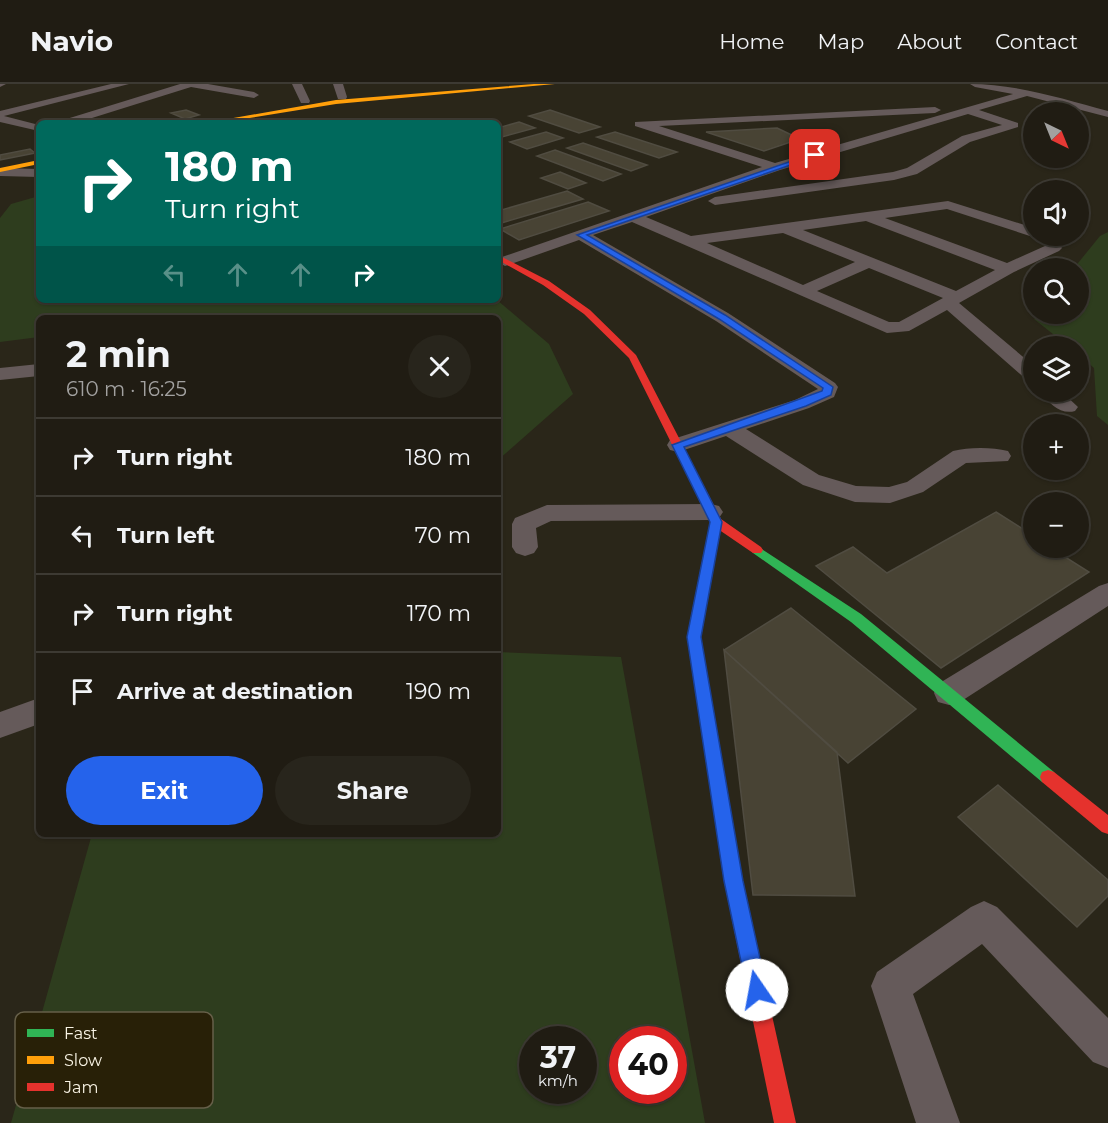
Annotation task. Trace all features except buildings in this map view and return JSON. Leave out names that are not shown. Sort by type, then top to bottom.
[{"type":"main road","points":[[213,120],[305,101],[340,91],[520,84]]},
{"type":"main road","points":[[214,120],[336,101],[552,84]]},
{"type":"main road","points":[[0,165],[36,158]]},
{"type":"main road","points":[[0,171],[36,163]]},
{"type":"main road","points":[[502,259],[546,283],[587,312],[633,357],[714,517],[856,618],[1108,825]]},
{"type":"main road","points":[[714,517],[694,637],[734,881],[785,1123]]},
{"type":"street","points":[[21,97],[85,84]]},
{"type":"street","points":[[0,114],[124,84]]},
{"type":"street","points":[[74,120],[190,84],[254,95]]},
{"type":"street","points":[[297,84],[305,101]]},
{"type":"street","points":[[975,84],[1108,114]]},
{"type":"street","points":[[502,259],[581,235],[775,167],[975,110],[1023,93],[1031,85],[1051,87]]},
{"type":"street","points":[[658,208],[894,176],[912,171],[966,139],[1014,125],[975,110],[639,124],[775,167]]},
{"type":"street","points":[[777,117],[796,128]]},
{"type":"street","points":[[0,119],[36,127]]},
{"type":"street","points":[[816,138],[855,158]]},
{"type":"street","points":[[875,167],[894,176]]},
{"type":"street","points":[[0,171],[36,173]]},
{"type":"street","points":[[691,241],[948,205],[1023,229]]},
{"type":"street","points":[[864,215],[1008,269]]},
{"type":"street","points":[[634,217],[887,328],[903,327],[1008,269],[1054,248],[1053,246]]},
{"type":"street","points":[[1010,225],[1023,218]]},
{"type":"street","points":[[783,227],[952,299],[1023,366]]},
{"type":"street","points":[[581,235],[722,317],[828,387],[827,393],[802,404],[678,445]]},
{"type":"street","points":[[804,291],[868,262]]},
{"type":"street","points":[[0,374],[36,370]]},
{"type":"street","points":[[1063,402],[1068,406]]},
{"type":"street","points":[[728,429],[745,437],[811,480],[855,494],[890,495],[915,487],[961,456],[1000,456]]},
{"type":"street","points":[[525,547],[524,524],[547,513],[714,517]]},
{"type":"street","points":[[949,693],[1108,593]]},
{"type":"street","points":[[0,724],[36,712]]},
{"type":"street","points":[[938,1123],[891,986],[984,920],[1108,1047]]},
{"type":"green space","points":[[36,197],[36,303],[501,303],[549,344],[573,394],[501,457],[501,315],[36,315],[36,337],[0,342],[0,218],[11,204]]},
{"type":"green space","points":[[1108,232],[1108,425],[1097,416],[1094,368],[1089,364],[1089,336],[1055,336],[1040,324],[1089,324],[1089,258],[1082,258],[1100,236]]},
{"type":"green space","points":[[501,652],[621,657],[705,1123],[11,1123],[15,1108],[213,1108],[213,1012],[42,1012],[91,837],[501,837]]},
{"type":"traffic: fast","points":[[757,550],[856,618],[1048,777]]},
{"type":"traffic: slow","points":[[226,120],[336,102],[552,84]]},
{"type":"traffic: slow","points":[[0,170],[36,163]]},
{"type":"traffic: slow","points":[[716,522],[694,637],[718,787]]},
{"type":"traffic: jam","points":[[501,259],[546,283],[587,312],[633,357],[716,522],[757,550]]},
{"type":"traffic: jam","points":[[1048,777],[1108,826]]},
{"type":"traffic: jam","points":[[718,787],[733,881],[785,1123]]},
{"type":"route","points":[[757,990],[734,881],[694,637],[716,522],[678,445],[802,404],[827,393],[828,387],[722,317],[581,235],[815,155]]}]
